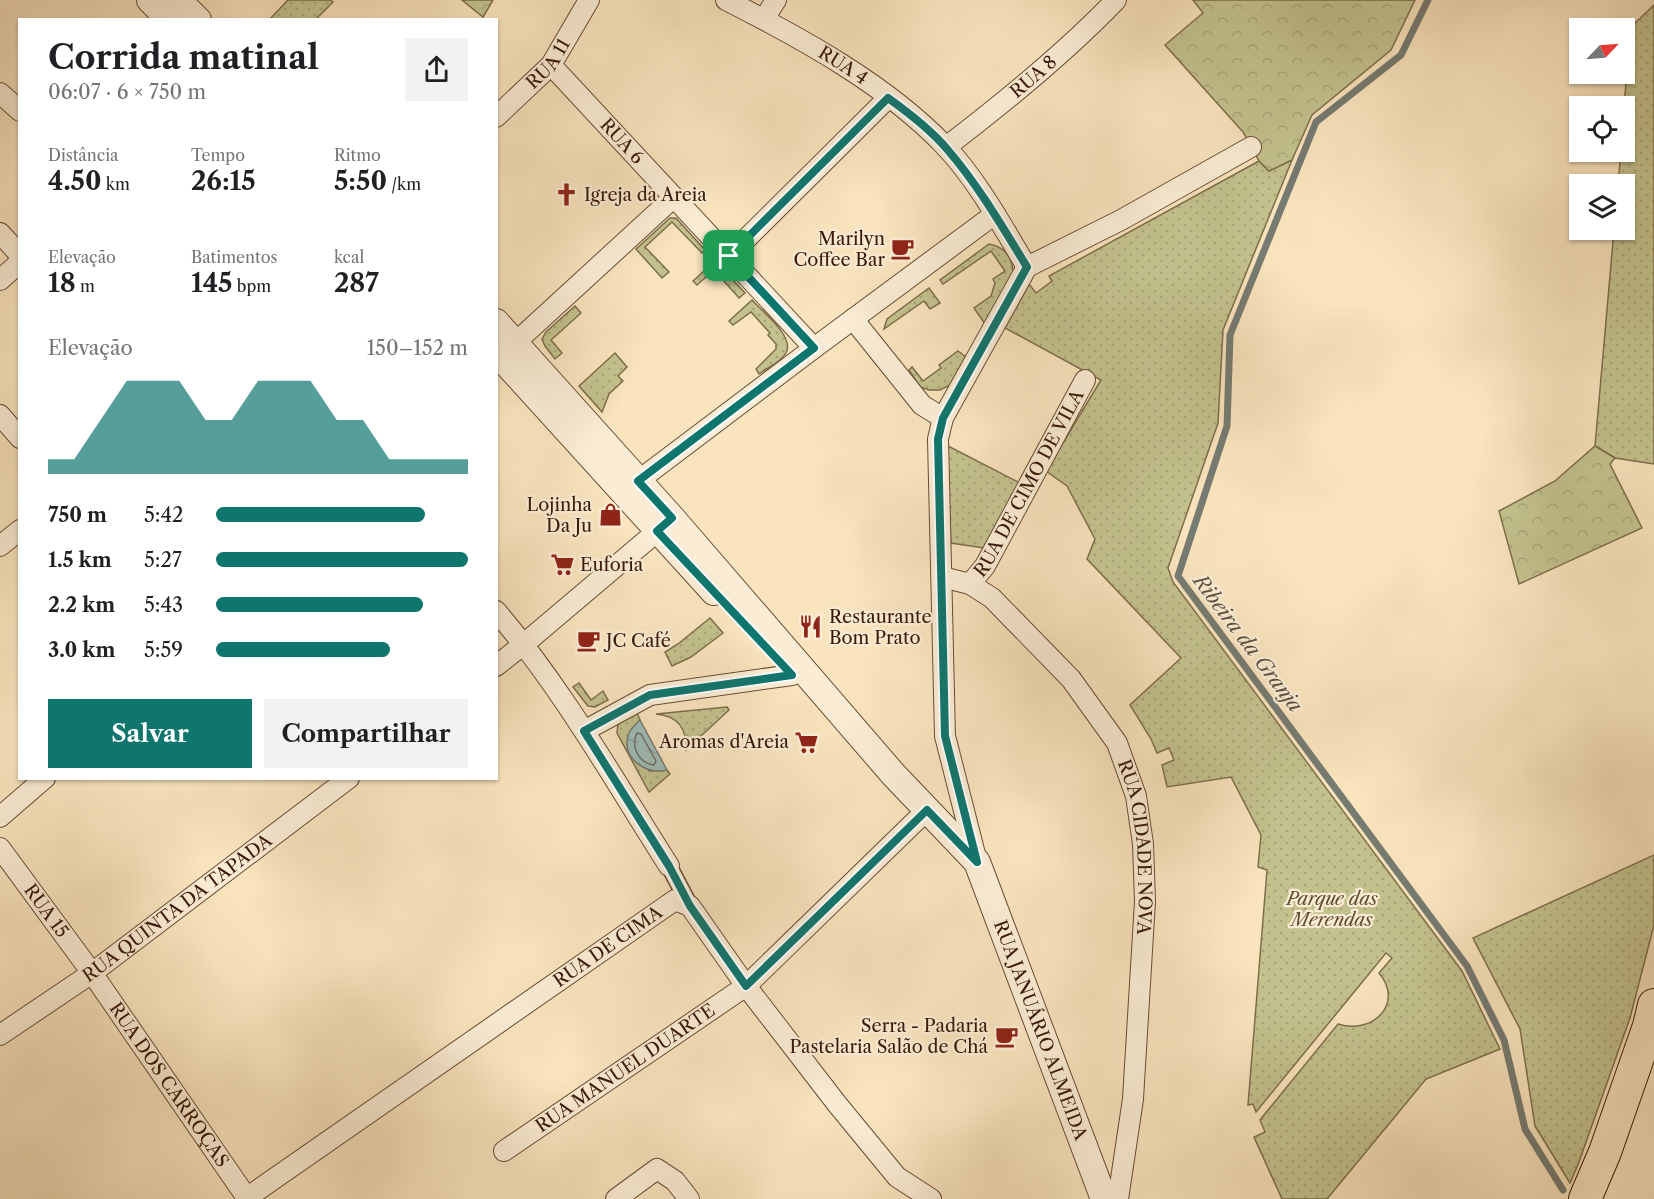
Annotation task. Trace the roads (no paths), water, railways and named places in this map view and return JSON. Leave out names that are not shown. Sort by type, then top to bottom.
[{"type":"main road","points":[[1585,1199],[1605,1152],[1649,1026],[1654,1005]]},
{"type":"main road","points":[[1605,1152],[1610,1199]]},
{"type":"street","points":[[150,0],[168,18]]},
{"type":"street","points":[[177,0],[196,18]]},
{"type":"street","name":"RUA 11","points":[[498,115],[551,65],[589,0]]},
{"type":"street","name":"RUA 4","points":[[726,0],[764,19],[844,66],[916,119],[946,147],[995,214],[1027,267]]},
{"type":"street","points":[[764,19],[776,0]]},
{"type":"street","name":"RUA 8","points":[[946,147],[1089,28],[1116,0]]},
{"type":"street","name":"RUA 6","points":[[551,65],[814,348]]},
{"type":"street","points":[[0,93],[18,109]]},
{"type":"street","points":[[729,256],[888,98]]},
{"type":"street","points":[[977,862],[945,736],[938,439],[943,418],[1027,267],[1121,220],[1251,147]]},
{"type":"street","points":[[506,347],[674,197]]},
{"type":"street","points":[[638,481],[995,214]]},
{"type":"street","points":[[0,233],[18,253]]},
{"type":"street","points":[[0,280],[18,264]]},
{"type":"street","points":[[853,319],[922,405],[943,418]]},
{"type":"street","points":[[498,327],[506,347],[664,525],[977,862]]},
{"type":"street","points":[[506,347],[638,481],[664,525],[792,675],[860,746],[893,774]]},
{"type":"street","name":"RUA DE CIMO DE VILA","points":[[970,584],[985,566],[1085,380]]},
{"type":"street","points":[[0,415],[18,436]]},
{"type":"street","points":[[498,664],[664,525]]},
{"type":"street","points":[[0,546],[18,532]]},
{"type":"street","name":"RUA CIDADE NOVA","points":[[942,577],[970,584],[992,598],[1071,679],[1117,743],[1136,796],[1143,844],[1145,912],[1133,1098],[1118,1199]]},
{"type":"street","points":[[498,613],[525,644],[584,731],[669,866],[690,906]]},
{"type":"street","points":[[584,731],[650,695],[792,675]]},
{"type":"street","points":[[0,817],[43,780]]},
{"type":"street","name":"RUA QUINTA DA TAPADA","points":[[0,1035],[92,973],[335,782]]},
{"type":"street","name":"RUA MANUEL DUARTE","points":[[504,1151],[746,986],[927,810]]},
{"type":"street","name":"RUA 15","points":[[0,848],[92,973]]},
{"type":"street","name":"RUA JANUÁRIO ALMEIDA","points":[[977,862],[1104,1199]]},
{"type":"street","name":"RUA DE CIMA","points":[[246,1198],[675,900],[690,906],[746,986],[897,1177],[931,1199]]},
{"type":"street","name":"RUA DOS CARROÇAS","points":[[92,973],[246,1198]]},
{"type":"street","points":[[616,1199],[657,1169],[675,1181],[689,1199]]},
{"type":"water","points":[[640,720],[667,770],[649,770],[630,755],[627,740],[630,731]]},
{"type":"waterway","name":"Ribeira da Granja","points":[[1428,0],[1401,55],[1316,122],[1230,335],[1227,426],[1178,576],[1467,966],[1504,1040],[1525,1129],[1563,1190]]},
{"type":"place","name":"Igreja da Areia","points":[[566,195]]},
{"type":"place","name":"Marilyn Coffee Bar","points":[[903,249]]},
{"type":"place","name":"Lojinha Da Ju","points":[[610,515]]},
{"type":"place","name":"Euforia","points":[[562,565]]},
{"type":"place","name":"Restaurante Bom Prato","points":[[811,627]]},
{"type":"place","name":"JC Café","points":[[588,641]]},
{"type":"place","name":"Aromas d'Areia","points":[[807,742]]},
{"type":"place","name":"Serra - Padaria Pastelaria Salão de Chá","points":[[1006,1036]]},
{"type":"park label","name":"Parque das Merendas","points":[[1332,909]]}]
